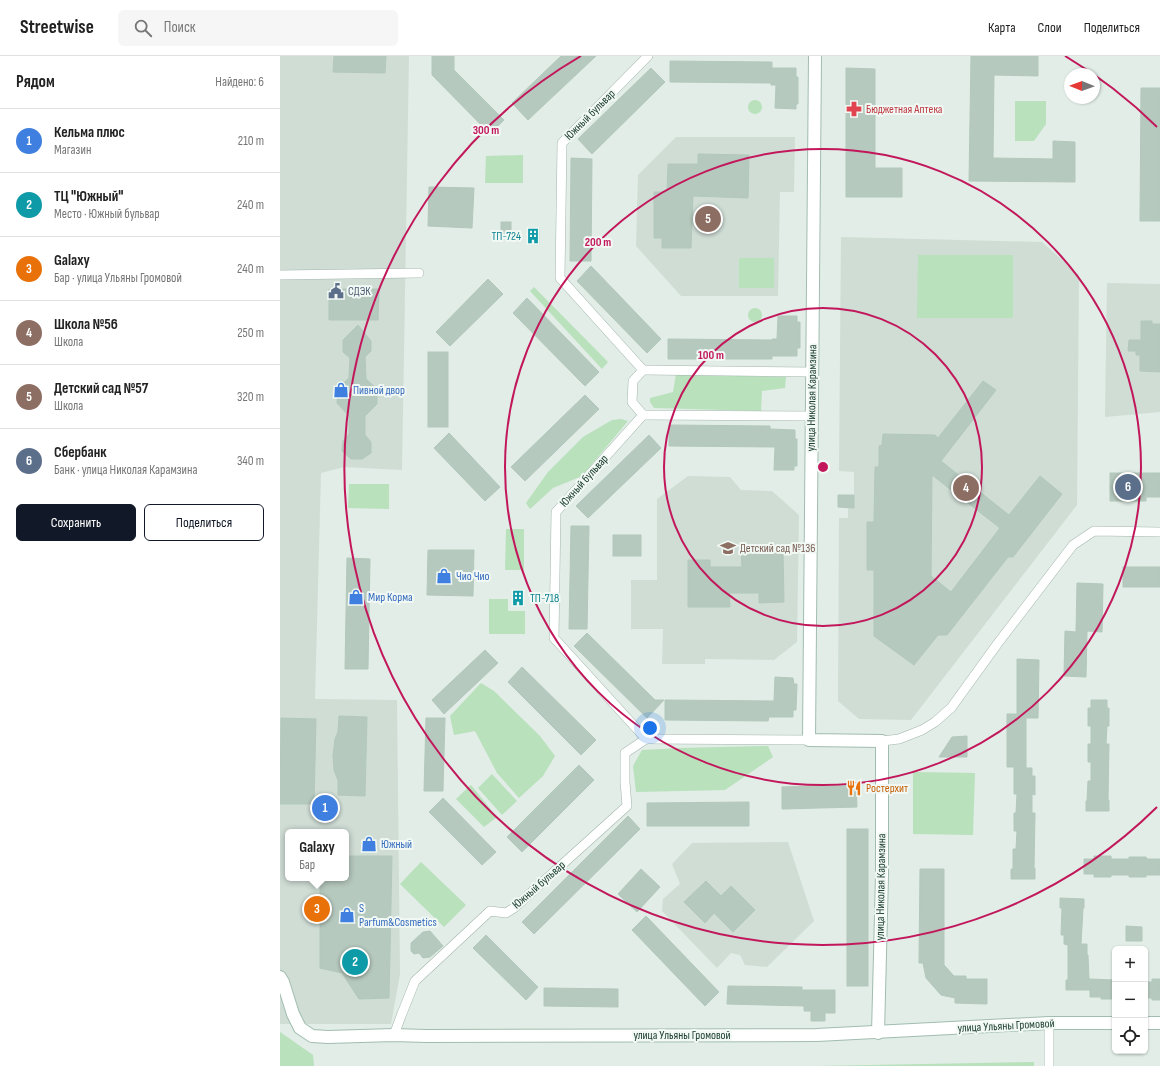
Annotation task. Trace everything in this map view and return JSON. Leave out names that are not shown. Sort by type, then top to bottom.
[{"type":"street","name":"Южный бульвар","points":[[643,370],[560,278],[562,143],[648,56]]},
{"type":"street","name":"улица Николая Карамзина","points":[[809,740],[815,56]]},
{"type":"street","points":[[280,275],[419,273]]},
{"type":"street","points":[[812,416],[642,415],[632,402],[633,381],[643,370],[813,372]]},
{"type":"street","name":"Южный бульвар","points":[[394,1036],[415,981],[490,911],[506,913],[514,908],[627,806],[625,753],[646,739],[554,638],[556,512],[642,415]]},
{"type":"street","points":[[646,739],[882,741],[899,739],[922,730],[935,722],[951,708],[998,643],[1073,545],[1094,531],[1160,532]]},
{"type":"street","name":"улица Николая Карамзина","points":[[878,1032],[882,882],[882,741]]},
{"type":"street","name":"улица Ульяны Громовой","points":[[281,980],[300,1028],[312,1036],[328,1037],[818,1035],[1049,1023],[1112,1023]]},
{"type":"street","points":[[1049,1023],[1049,1066]]},
{"type":"street","points":[[1148,1023],[1160,1023]]},
{"type":"shaded area","points":[[280,56],[409,56],[402,470],[344,467],[321,473],[315,699],[397,700],[400,974],[391,1024],[280,1024]]},
{"type":"shaded area","points":[[676,137],[795,137],[794,192],[780,192],[778,296],[681,296],[636,246],[638,175]]},
{"type":"shaded area","points":[[841,237],[1042,242],[1079,275],[1077,505],[911,720],[859,719],[838,701],[839,518],[848,518],[848,507],[854,507],[854,472],[839,471]]},
{"type":"shaded area","points":[[1107,283],[1160,284],[1160,412],[1105,417]]},
{"type":"shaded area","name":"Детский сад №136","points":[[688,476],[730,477],[741,490],[772,491],[799,515],[797,642],[774,660],[705,659],[705,664],[662,664],[663,629],[631,629],[631,580],[657,580],[657,499]]},
{"type":"shaded area","points":[[788,842],[814,921],[767,967],[745,965],[740,955],[731,953],[717,968],[662,911],[663,899],[680,884],[672,864],[692,843]]},
{"type":"green space","points":[[752,100],[758,100],[762,104],[762,110],[758,114],[752,114],[748,110],[748,104]]},
{"type":"green space","points":[[1015,101],[1046,101],[1046,124],[1034,141],[1015,141]]},
{"type":"green space","points":[[523,155],[523,183],[485,183],[486,156]]},
{"type":"green space","points":[[918,255],[1013,255],[1013,318],[917,318]]},
{"type":"green space","points":[[739,258],[774,258],[774,288],[739,288]]},
{"type":"green space","points":[[534,287],[608,362],[602,369],[530,291]]},
{"type":"green space","points":[[752,308],[758,308],[762,312],[762,318],[758,322],[752,322],[748,318],[748,312]]},
{"type":"green space","points":[[676,374],[786,377],[785,388],[762,391],[761,411],[654,408],[650,402],[650,398],[673,392]]},
{"type":"green space","points":[[621,419],[628,421],[582,476],[553,488],[530,509],[526,503],[548,472],[583,437],[612,420]]},
{"type":"green space","points":[[349,484],[389,484],[389,509],[348,508]]},
{"type":"green space","points":[[506,529],[524,529],[524,570],[505,570]]},
{"type":"green space","points":[[489,599],[508,599],[508,611],[525,611],[525,634],[489,634]]},
{"type":"green space","points":[[481,683],[494,691],[540,736],[555,756],[543,776],[519,798],[497,773],[475,731],[454,735],[450,716]]},
{"type":"green space","points":[[768,746],[773,757],[725,790],[636,792],[633,766],[642,750]]},
{"type":"green space","points":[[913,772],[975,773],[973,835],[913,834]]},
{"type":"green space","points":[[492,774],[517,801],[502,815],[478,788]]},
{"type":"green space","points":[[471,785],[497,817],[484,827],[456,799]]},
{"type":"green space","points":[[421,862],[466,905],[444,927],[400,884]]},
{"type":"green space","points":[[280,1032],[313,1055],[314,1066],[280,1066]]},
{"type":"green space","points":[[1034,1062],[1034,1066],[816,1066]]},
{"type":"building","points":[[334,56],[386,56],[385,73],[333,72]]},
{"type":"building","points":[[432,56],[454,56],[454,70],[504,120],[490,134],[432,75]]},
{"type":"building","points":[[561,56],[596,56],[528,120],[512,103]]},
{"type":"building","points":[[971,56],[1038,56],[1038,76],[994,75],[993,158],[1053,159],[1053,141],[1075,142],[1075,182],[969,181]]},
{"type":"building","points":[[670,61],[772,62],[772,68],[796,68],[796,77],[798,77],[798,104],[796,104],[796,109],[775,108],[776,85],[771,85],[771,83],[670,82]]},
{"type":"building","points":[[651,68],[665,82],[592,154],[578,139]]},
{"type":"building","points":[[846,68],[875,69],[875,168],[902,168],[902,197],[846,197]]},
{"type":"building","points":[[1141,88],[1160,88],[1160,221],[1140,221]]},
{"type":"building","points":[[698,154],[749,155],[748,198],[693,196],[691,248],[662,248],[662,238],[654,238],[654,192],[667,192],[668,164],[698,164]]},
{"type":"building","points":[[571,158],[592,159],[591,261],[570,261]]},
{"type":"building","points":[[429,187],[474,188],[472,228],[428,226]]},
{"type":"building","points":[[501,222],[511,222],[511,236],[501,236]]},
{"type":"building","name":"ТП-724","points":[[528,228],[539,228],[539,244],[528,244]]},
{"type":"building","points":[[591,266],[661,339],[647,353],[577,281]]},
{"type":"building","points":[[488,279],[503,294],[450,346],[436,332]]},
{"type":"building","points":[[329,289],[379,289],[378,320],[329,320]]},
{"type":"building","points":[[527,298],[599,372],[585,386],[513,313]]},
{"type":"building","points":[[778,316],[797,316],[797,322],[800,322],[800,348],[797,348],[797,356],[772,356],[772,359],[668,359],[668,339],[777,339]]},
{"type":"building","points":[[1141,321],[1152,321],[1152,324],[1160,324],[1160,372],[1140,371],[1140,355],[1136,355],[1136,351],[1128,351],[1129,340],[1141,340]]},
{"type":"building","points":[[358,325],[371,341],[371,351],[365,357],[366,379],[377,389],[377,404],[365,416],[365,435],[371,442],[371,453],[362,459],[351,459],[342,451],[343,441],[349,434],[349,416],[337,403],[339,387],[349,378],[350,358],[343,352],[343,340]]},
{"type":"building","points":[[428,352],[448,352],[448,427],[428,427]]},
{"type":"building","points":[[983,381],[996,390],[941,461],[1009,515],[1040,476],[1062,494],[1013,557],[1008,557],[947,635],[938,635],[914,665],[874,636],[874,570],[867,570],[867,522],[874,522],[875,467],[879,467],[879,446],[882,445],[883,434],[935,435],[938,438]],"holes":[[[932,475],[1000,528],[951,592],[931,576]]]},
{"type":"building","points":[[585,395],[599,409],[525,481],[511,467]]},
{"type":"building","points":[[669,425],[770,426],[770,429],[795,430],[795,439],[797,439],[797,466],[794,466],[794,470],[774,470],[775,447],[669,446]]},
{"type":"building","points":[[449,433],[500,487],[485,501],[434,448]]},
{"type":"building","points":[[649,435],[661,448],[588,518],[576,506]]},
{"type":"building","points":[[1110,473],[1160,473],[1160,497],[1146,497],[1146,501],[1110,501]]},
{"type":"building","points":[[838,495],[854,495],[854,508],[838,507]]},
{"type":"building","points":[[571,526],[589,526],[587,629],[569,629]]},
{"type":"building","points":[[613,535],[641,535],[641,556],[613,556]]},
{"type":"building","points":[[428,550],[474,550],[473,596],[427,595]]},
{"type":"building","points":[[741,552],[783,552],[784,602],[759,603],[759,593],[729,593],[730,607],[688,607],[688,560],[710,560],[710,567],[742,567]]},
{"type":"building","points":[[347,558],[370,559],[368,669],[345,669]]},
{"type":"building","points":[[1123,567],[1160,567],[1160,587],[1123,587]]},
{"type":"building","points":[[1077,583],[1103,584],[1102,632],[1087,631],[1086,677],[1064,676],[1065,631],[1076,632]]},
{"type":"building","name":"ТП-718","points":[[513,590],[523,590],[523,606],[513,606]]},
{"type":"building","points":[[587,633],[655,700],[664,700],[647,718],[574,646]]},
{"type":"building","points":[[485,650],[498,663],[444,714],[432,700]]},
{"type":"building","points":[[1017,659],[1039,660],[1038,718],[1026,718],[1026,768],[1032,768],[1032,776],[1035,776],[1035,795],[1032,794],[1032,813],[1035,813],[1035,879],[1011,879],[1011,869],[1013,869],[1013,849],[1016,849],[1017,831],[1014,831],[1014,813],[1016,813],[1017,794],[1014,794],[1014,767],[1007,767],[1007,714],[1017,714]]},
{"type":"building","points":[[522,667],[596,740],[581,755],[508,682]]},
{"type":"building","points":[[775,677],[793,678],[794,684],[797,684],[796,710],[793,710],[793,717],[769,717],[768,721],[665,720],[665,700],[774,701]]},
{"type":"building","points":[[1091,700],[1107,700],[1107,708],[1109,708],[1109,726],[1107,726],[1106,744],[1109,744],[1109,811],[1086,811],[1088,781],[1091,781],[1091,762],[1088,762],[1088,744],[1091,744],[1091,726],[1088,726],[1088,708],[1091,708]]},
{"type":"building","points":[[339,716],[367,717],[365,796],[338,795],[338,780],[334,770],[333,755],[335,739],[338,732]]},
{"type":"building","points":[[281,718],[316,719],[314,804],[280,804]]},
{"type":"building","points":[[426,718],[445,718],[443,791],[424,791]]},
{"type":"building","points":[[967,736],[967,757],[939,757],[952,737]]},
{"type":"building","points":[[579,765],[594,780],[522,852],[507,837]]},
{"type":"building","points":[[856,785],[857,807],[782,809],[782,787]]},
{"type":"building","points":[[443,798],[496,852],[482,865],[429,812]]},
{"type":"building","points":[[749,802],[749,826],[647,826],[647,803]]},
{"type":"building","points":[[628,816],[640,829],[534,934],[522,922]]},
{"type":"building","points":[[847,829],[868,829],[868,986],[847,986]]},
{"type":"building","points":[[349,856],[392,856],[389,998],[359,999],[342,973],[320,968],[320,881],[349,881]]},
{"type":"building","points":[[1094,856],[1111,856],[1111,859],[1146,857],[1147,859],[1160,859],[1160,875],[1146,875],[1146,877],[1111,875],[1111,877],[1094,877],[1094,874],[1084,874],[1084,859],[1094,859]]},
{"type":"building","points":[[641,869],[660,887],[637,912],[618,894]]},
{"type":"building","points":[[920,869],[944,869],[944,965],[954,976],[966,976],[966,979],[987,979],[987,1004],[955,1003],[955,998],[941,995],[926,978],[923,963],[919,963]]},
{"type":"building","points":[[706,881],[721,896],[731,886],[755,910],[733,932],[714,913],[705,923],[684,902]]},
{"type":"building","points":[[1060,898],[1084,899],[1081,944],[1087,944],[1089,979],[1112,980],[1112,999],[1090,997],[1090,990],[1066,990],[1066,980],[1068,980],[1068,945],[1064,944],[1064,935],[1061,935],[1062,908],[1060,908]]},
{"type":"building","points":[[646,916],[719,992],[705,1006],[632,930]]},
{"type":"building","points":[[1126,926],[1142,927],[1142,941],[1126,941]]},
{"type":"building","points":[[430,931],[443,946],[430,957],[423,958],[419,953],[414,954],[411,951],[411,943],[423,932]]},
{"type":"building","points":[[486,935],[538,987],[526,1000],[473,948]]},
{"type":"building","points":[[1152,979],[1160,979],[1160,1000],[1152,1000],[1152,998],[1148,998],[1148,982],[1152,982]]},
{"type":"building","points":[[728,986],[802,987],[802,990],[835,990],[835,1013],[825,1013],[825,1021],[811,1021],[811,1011],[804,1011],[804,1006],[727,1004]]},
{"type":"building","points":[[544,988],[618,989],[618,1007],[544,1006]]},
{"type":"place","name":"Бюджетная Аптека","points":[[854,109]]},
{"type":"place","name":"Детский сад №57","points":[[708,219]]},
{"type":"place","name":"ТП-724","points":[[533,236]]},
{"type":"place","name":"СДЭК","points":[[336,291]]},
{"type":"place","name":"Пивной двор","points":[[341,390]]},
{"type":"place","name":"Сбербанк","points":[[1128,487]]},
{"type":"place","name":"Школа №56","points":[[966,488]]},
{"type":"place","name":"Детский сад №136","points":[[728,548]]},
{"type":"place","name":"Чио Чио","points":[[444,576]]},
{"type":"place","name":"Мир Корма","points":[[356,597]]},
{"type":"place","name":"ТП-718","points":[[518,598]]},
{"type":"place","name":"Ростерхит","points":[[854,788]]},
{"type":"place","name":"Кельма плюс","points":[[325,808]]},
{"type":"place","name":"Южный","points":[[369,844]]},
{"type":"place","name":"Galaxy","points":[[317,909]]},
{"type":"place","name":"S Parfum&Cosmetics","points":[[347,915]]},
{"type":"place","name":"ТЦ \"Южный\"","points":[[355,962]]}]
